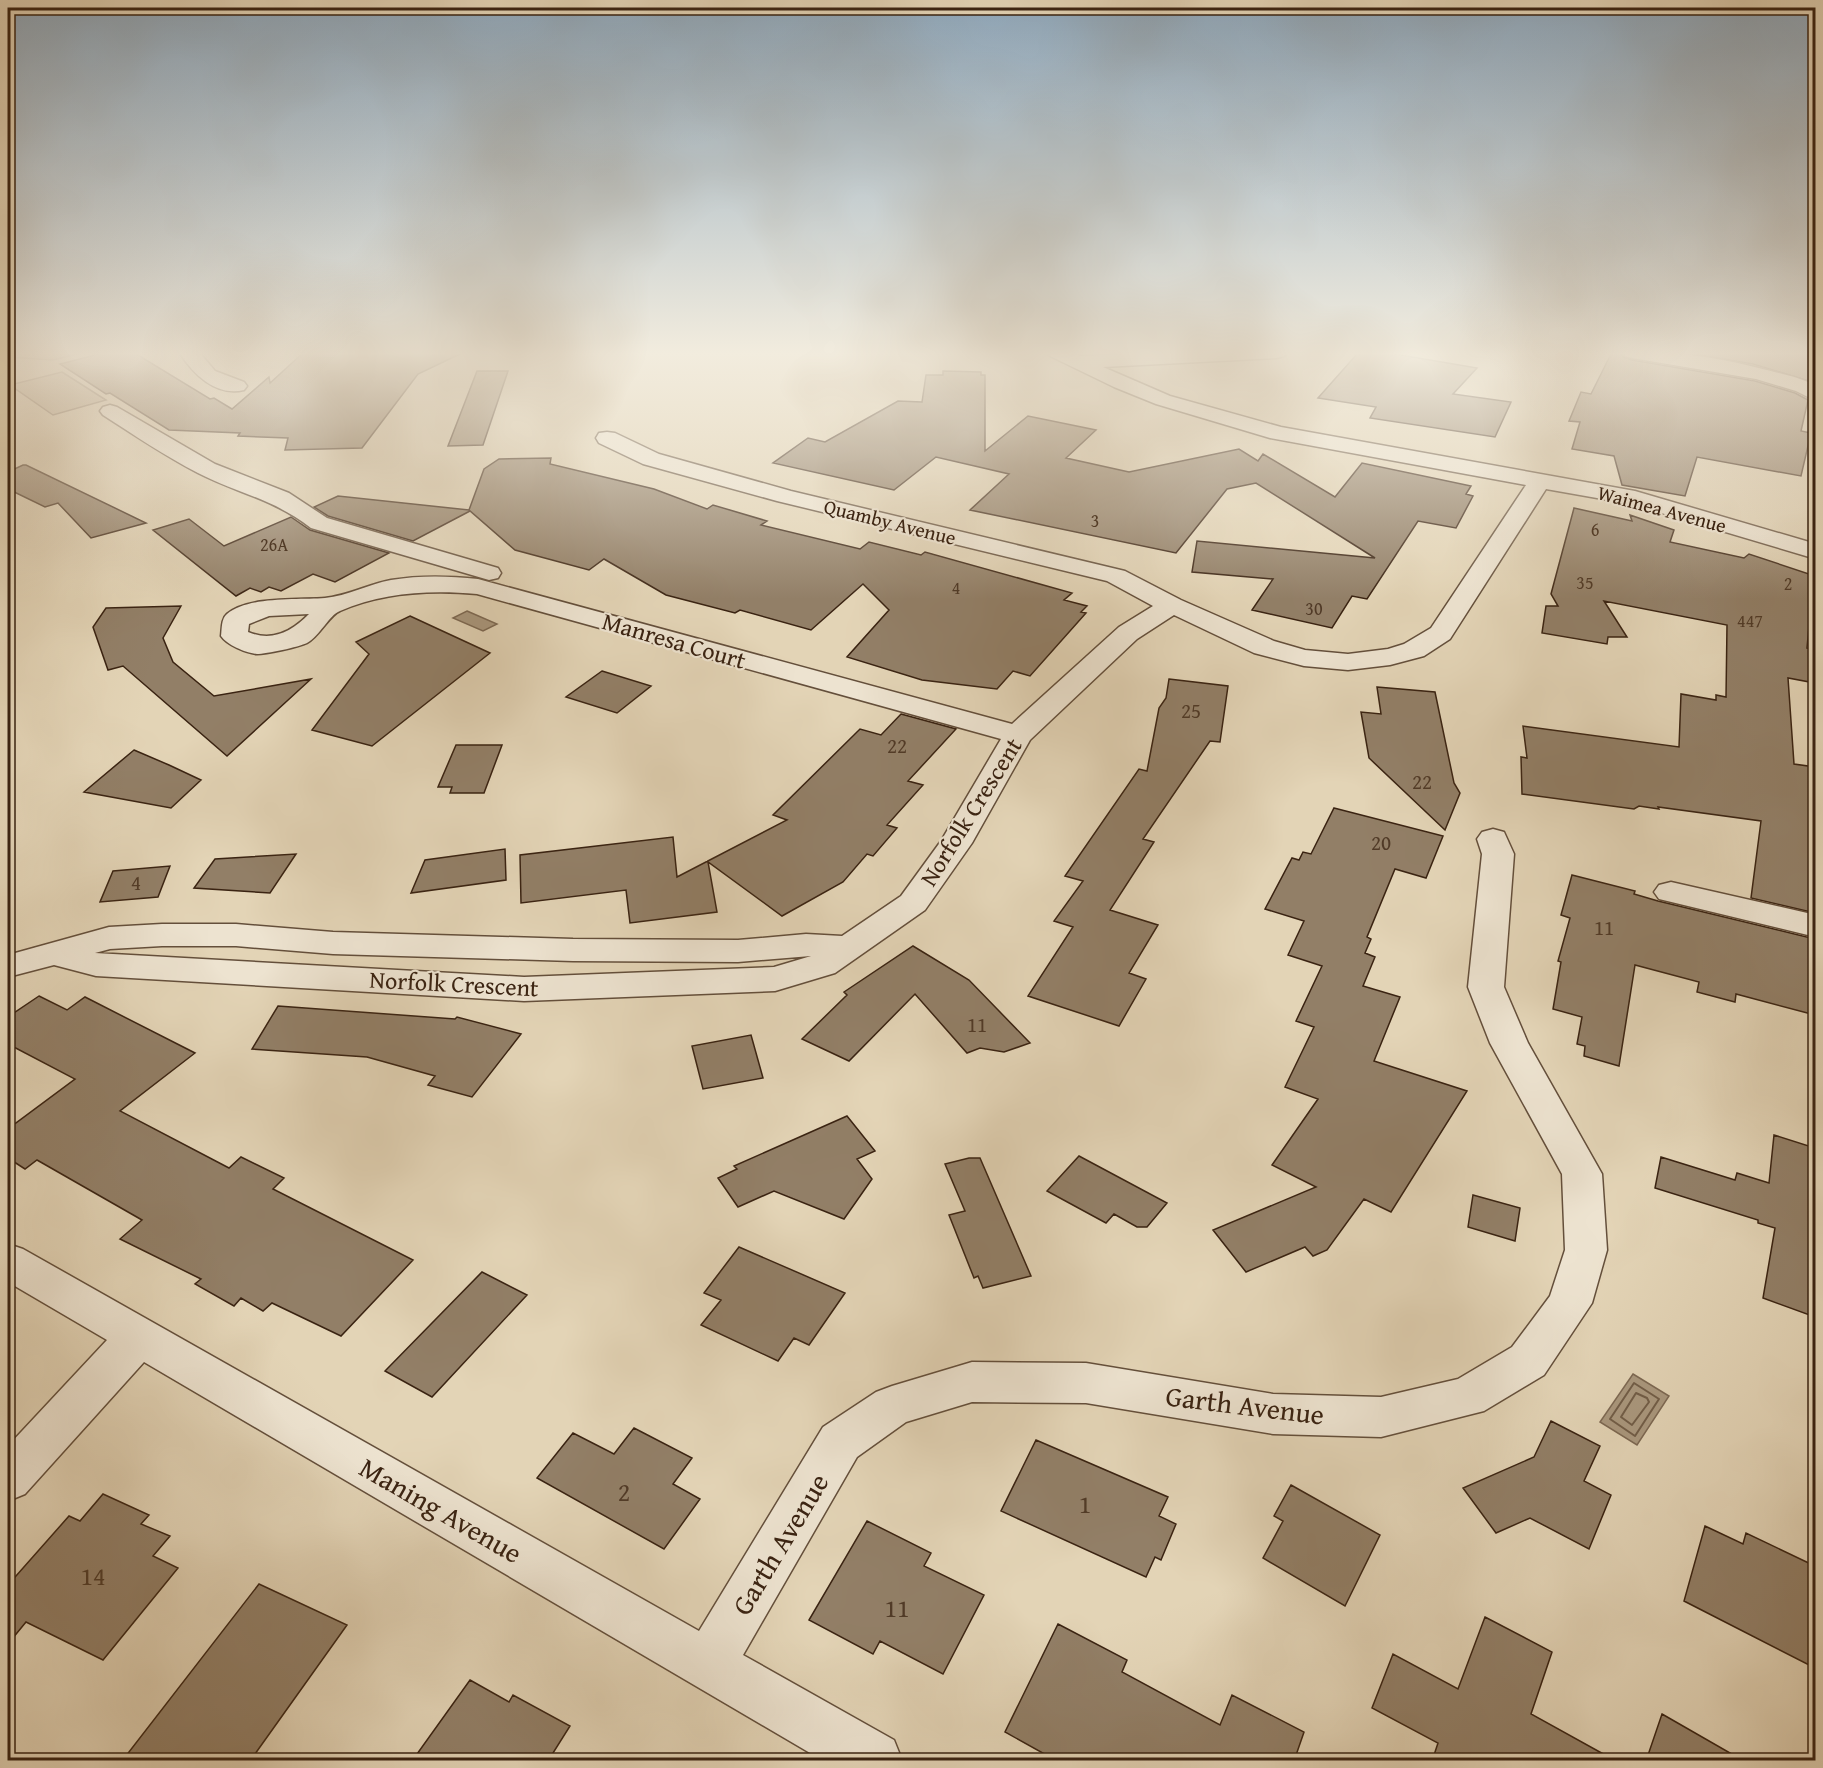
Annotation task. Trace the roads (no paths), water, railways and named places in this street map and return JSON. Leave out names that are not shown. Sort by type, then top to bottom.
[{"type":"street","points":[[149,435],[207,469],[282,498],[319,523],[580,601],[590,618]]},
{"type":"street","name":"Waimea Avenue","points":[[1286,435],[1635,498],[1815,552]]},
{"type":"street","name":"Quamby Avenue","points":[[607,438],[651,459],[777,494],[1116,576],[1172,604]]},
{"type":"street","points":[[1172,604],[1264,647],[1304,658],[1348,662],[1390,657],[1414,650],[1441,633],[1540,480]]},
{"type":"street","name":"Manresa Court","points":[[328,606],[391,588],[440,583],[478,587],[1018,735]]},
{"type":"street","name":"Norfolk Crescent","points":[[11,957],[52,953],[96,965],[524,989],[775,979],[823,965],[835,959],[913,903],[956,843],[1018,735],[1128,633],[1172,604]]},
{"type":"street","name":"Garth Avenue","points":[[709,1664],[840,1442],[892,1406],[972,1382],[1086,1383],[1273,1414],[1381,1417],[1468,1397],[1528,1361],[1570,1303],[1586,1250],[1582,1174],[1509,1043],[1486,987],[1498,855],[1493,839]]},
{"type":"street","points":[[1671,892],[1815,926]]},
{"type":"street","name":"Maning Avenue","points":[[8,1261],[874,1761]]},
{"type":"street","points":[[8,1479],[139,1336]]},
{"type":"water","points":[[467,611],[497,624],[483,631],[453,618]]},
{"type":"water","points":[[1633,1374],[1669,1396],[1637,1445],[1600,1422]]}]
